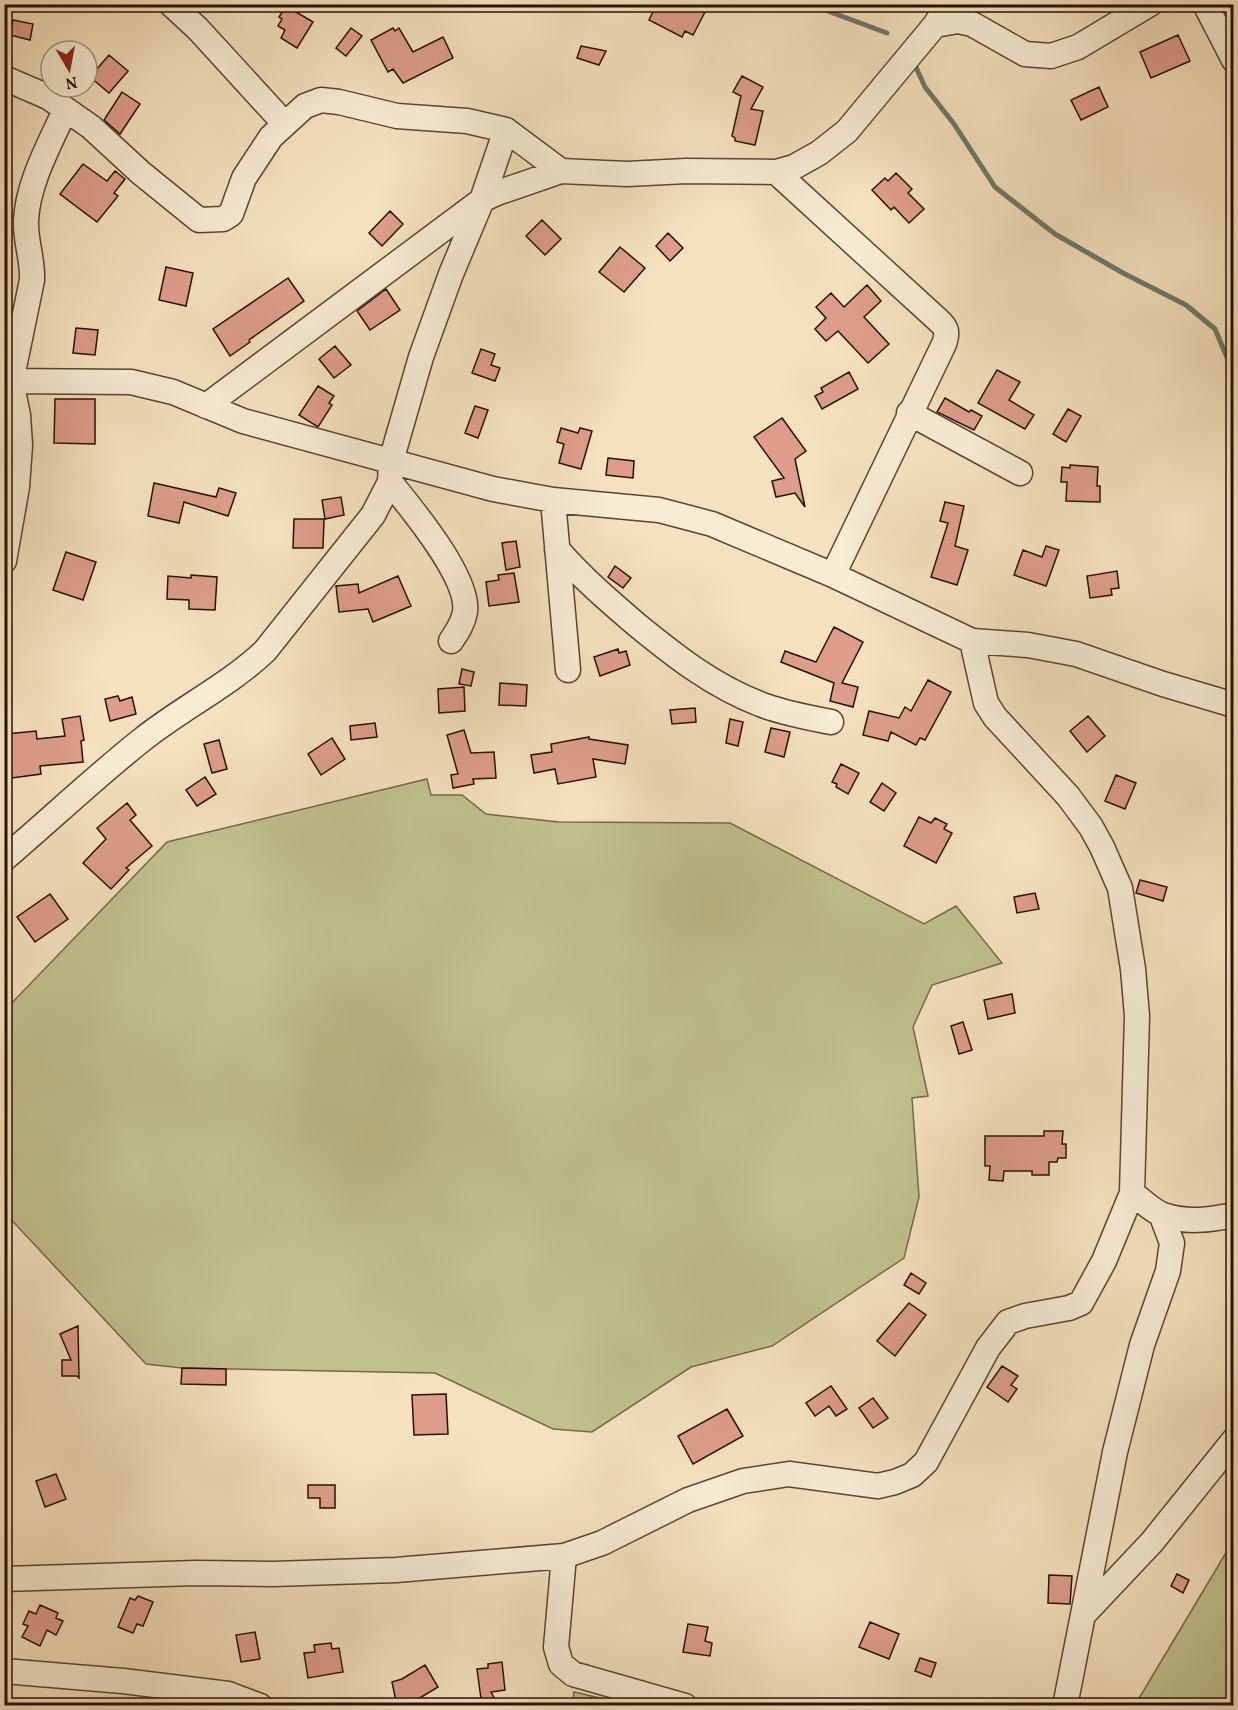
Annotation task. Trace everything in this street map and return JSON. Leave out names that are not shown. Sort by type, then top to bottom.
[{"type":"street","points":[[171,4],[198,29],[284,123]]},
{"type":"street","points":[[206,406],[482,200],[497,193],[561,171],[627,174],[686,171],[776,172],[794,167],[819,153],[847,130],[935,24],[948,4]]},
{"type":"street","points":[[935,24],[958,21],[972,24],[1025,54],[1051,56],[1078,47],[1150,4]]},
{"type":"street","points":[[1205,4],[1233,60]]},
{"type":"street","points":[[4,78],[48,97],[91,128],[141,173],[199,220],[222,219],[231,213],[244,178],[271,137],[305,106],[321,100],[397,116],[468,121],[506,130],[561,171]]},
{"type":"street","points":[[4,561],[9,508],[20,445],[18,415],[8,381],[32,280],[33,264],[26,230],[31,193],[65,110]]},
{"type":"street","points":[[4,859],[143,738],[208,692],[250,666],[266,651],[295,616],[374,515],[390,471],[421,357],[451,274],[482,200],[506,130]]},
{"type":"street","points":[[776,172],[945,326],[947,332],[944,344],[833,575]]},
{"type":"street","points":[[8,381],[131,382],[172,392],[243,422],[390,471],[553,500],[659,510],[712,524],[833,575],[972,641],[1028,645],[1076,654],[1233,705]]},
{"type":"street","points":[[909,413],[1020,473]]},
{"type":"street","points":[[390,471],[433,538],[463,592],[465,611],[460,628],[451,641]]},
{"type":"street","points":[[553,500],[568,670]]},
{"type":"street","points":[[558,549],[575,570],[613,604],[683,661],[718,685],[760,704],[831,722]]},
{"type":"street","points":[[4,1579],[396,1570],[564,1556],[602,1543],[688,1500],[743,1481],[789,1474],[878,1486],[912,1475],[926,1462],[988,1348],[1008,1322],[1025,1316],[1069,1308],[1081,1303],[1104,1262],[1132,1193],[1137,1016],[1133,969],[1120,888],[1091,827],[1068,796],[995,717],[986,703],[972,641]]},
{"type":"street","points":[[1132,1193],[1161,1215],[1188,1220],[1212,1220],[1233,1215]]},
{"type":"street","points":[[1065,1706],[1118,1441],[1142,1345],[1168,1271],[1172,1243],[1161,1215]]},
{"type":"street","points":[[1085,1613],[1152,1542],[1233,1440]]},
{"type":"street","points":[[564,1556],[556,1647],[561,1664],[573,1674],[684,1706]]},
{"type":"street","points":[[4,1671],[123,1681],[228,1694],[260,1706]]},
{"type":"green space","points":[[427,779],[431,795],[462,795],[486,814],[559,822],[730,823],[924,924],[956,906],[1002,963],[932,985],[913,1027],[928,1096],[912,1098],[919,1197],[904,1258],[772,1346],[691,1367],[592,1432],[553,1429],[435,1373],[182,1368],[146,1364],[5,1213],[5,1010],[167,842]]},
{"type":"green space","points":[[1233,1541],[1233,1705],[1135,1705]]},
{"type":"green space","points":[[574,1692],[630,1705],[572,1705]]},
{"type":"building","points":[[657,4],[692,4],[705,12],[693,35],[685,31],[682,37],[649,20]]},
{"type":"building","points":[[286,6],[313,22],[297,48],[281,38],[285,30],[278,26],[282,19],[279,17]]},
{"type":"building","points":[[13,20],[33,24],[30,40],[10,35]]},
{"type":"building","points":[[351,28],[362,36],[346,56],[336,48]]},
{"type":"building","points":[[393,28],[395,31],[399,28],[413,52],[443,37],[453,58],[403,83],[393,69],[388,72],[371,40]]},
{"type":"building","points":[[1178,35],[1190,61],[1151,78],[1140,52]]},
{"type":"building","points":[[581,46],[606,51],[599,65],[577,58]]},
{"type":"building","points":[[109,55],[128,71],[109,93],[99,85],[99,67]]},
{"type":"building","points":[[742,76],[763,87],[751,109],[763,111],[755,145],[735,141],[732,136],[741,96],[733,92]]},
{"type":"building","points":[[1099,87],[1108,107],[1081,120],[1071,100]]},
{"type":"building","points":[[122,92],[140,104],[120,134],[104,120]]},
{"type":"building","points":[[83,164],[107,181],[115,171],[125,179],[114,193],[118,196],[97,222],[60,194]]},
{"type":"building","points":[[896,173],[912,189],[908,193],[924,209],[909,223],[894,207],[891,210],[872,190],[885,178],[888,181]]},
{"type":"building","points":[[390,211],[403,224],[382,246],[369,233]]},
{"type":"building","points":[[542,220],[561,239],[545,255],[526,236]]},
{"type":"building","points":[[668,233],[683,248],[670,261],[656,246]]},
{"type":"building","points":[[620,247],[645,268],[624,292],[599,272]]},
{"type":"building","points":[[166,267],[193,273],[186,306],[159,300]]},
{"type":"building","points":[[288,278],[304,301],[230,356],[213,329]]},
{"type":"building","points":[[867,285],[881,301],[864,317],[889,344],[868,363],[838,331],[826,341],[815,329],[826,318],[816,307],[831,293],[844,307]]},
{"type":"building","points":[[386,289],[400,310],[370,330],[357,311]]},
{"type":"building","points":[[76,328],[98,330],[95,355],[73,353]]},
{"type":"building","points":[[335,346],[351,365],[334,378],[319,359]]},
{"type":"building","points":[[481,349],[495,354],[491,365],[500,368],[495,381],[472,373]]},
{"type":"building","points":[[997,370],[1020,382],[1009,400],[1034,415],[1025,429],[978,403]]},
{"type":"building","points":[[849,372],[858,389],[822,409],[815,396],[823,392],[821,388]]},
{"type":"building","points":[[318,386],[334,396],[329,403],[332,405],[318,427],[299,415]]},
{"type":"building","points":[[945,398],[969,412],[971,410],[982,416],[974,430],[937,412]]},
{"type":"building","points":[[55,399],[95,399],[95,444],[54,443]]},
{"type":"building","points":[[475,406],[488,410],[478,438],[465,433]]},
{"type":"building","points":[[1068,409],[1081,416],[1066,442],[1053,434]]},
{"type":"building","points":[[782,418],[806,451],[795,459],[805,507],[795,493],[776,497],[772,481],[784,478],[754,437]]},
{"type":"building","points":[[561,428],[578,433],[580,428],[592,431],[581,469],[559,463],[564,444],[557,442]]},
{"type":"building","points":[[608,458],[634,461],[633,478],[606,475]]},
{"type":"building","points":[[1070,465],[1098,467],[1097,486],[1100,486],[1100,502],[1066,501],[1067,482],[1061,482],[1062,467],[1070,468]]},
{"type":"building","points":[[154,483],[216,497],[219,488],[236,493],[228,516],[184,502],[179,523],[148,516]]},
{"type":"building","points":[[341,497],[344,515],[325,519],[322,500]]},
{"type":"building","points":[[945,502],[964,506],[955,546],[968,550],[957,585],[931,577],[948,523],[940,521]]},
{"type":"building","points":[[294,519],[324,519],[323,548],[293,548]]},
{"type":"building","points":[[516,541],[520,567],[506,570],[502,543]]},
{"type":"building","points":[[1046,546],[1059,550],[1046,586],[1014,575],[1023,550],[1042,557]]},
{"type":"building","points":[[66,552],[96,562],[83,600],[53,590]]},
{"type":"building","points":[[615,566],[631,578],[623,588],[608,577]]},
{"type":"building","points":[[1117,571],[1119,588],[1111,589],[1112,595],[1090,598],[1087,576]]},
{"type":"building","points":[[514,573],[519,602],[489,606],[486,582],[499,580],[498,575]]},
{"type":"building","points":[[191,575],[217,577],[215,610],[189,609],[189,600],[167,599],[168,576],[191,578]]},
{"type":"building","points":[[398,576],[411,606],[373,622],[368,609],[339,612],[336,586],[358,584],[359,593]]},
{"type":"building","points":[[834,627],[863,642],[842,683],[858,687],[853,707],[830,701],[834,683],[781,662],[785,651],[816,662]]},
{"type":"building","points":[[618,649],[619,653],[626,651],[630,665],[600,676],[594,657]]},
{"type":"building","points":[[462,669],[474,672],[471,686],[459,684]]},
{"type":"building","points":[[928,680],[951,692],[925,740],[920,738],[916,745],[891,732],[888,741],[863,735],[869,711],[899,718],[905,707],[911,711]]},
{"type":"building","points":[[500,683],[527,685],[526,706],[499,705]]},
{"type":"building","points":[[464,687],[465,711],[439,713],[438,689]]},
{"type":"building","points":[[118,696],[120,701],[132,697],[136,714],[110,721],[105,699]]},
{"type":"building","points":[[695,708],[696,722],[672,724],[670,710]]},
{"type":"building","points":[[80,716],[84,740],[81,741],[83,762],[40,766],[41,774],[12,778],[6,734],[36,731],[37,739],[65,736],[62,719]]},
{"type":"building","points":[[1088,716],[1105,736],[1087,752],[1070,731]]},
{"type":"building","points":[[730,719],[743,722],[738,746],[726,743]]},
{"type":"building","points":[[375,723],[377,737],[351,740],[350,726]]},
{"type":"building","points":[[771,728],[790,732],[784,757],[765,752]]},
{"type":"building","points":[[464,730],[471,753],[494,752],[496,778],[473,779],[474,784],[453,788],[451,775],[458,774],[447,735]]},
{"type":"building","points":[[589,737],[589,739],[628,745],[625,764],[593,759],[596,777],[558,784],[555,769],[534,773],[531,755],[552,752],[551,744]]},
{"type":"building","points":[[332,738],[345,759],[321,775],[308,754]]},
{"type":"building","points":[[219,740],[227,769],[212,773],[204,744]]},
{"type":"building","points":[[841,764],[859,773],[848,794],[832,782]]},
{"type":"building","points":[[1116,775],[1136,783],[1125,809],[1105,801]]},
{"type":"building","points":[[205,777],[216,794],[197,806],[186,790]]},
{"type":"building","points":[[882,783],[896,793],[884,811],[870,802]]},
{"type":"building","points":[[127,803],[136,815],[130,820],[152,846],[126,868],[129,870],[111,889],[83,863],[106,839],[97,828]]},
{"type":"building","points":[[919,817],[931,823],[935,818],[947,824],[944,829],[952,833],[936,863],[904,846]]},
{"type":"building","points":[[1140,880],[1167,887],[1163,901],[1136,893]]},
{"type":"building","points":[[1035,893],[1039,909],[1017,913],[1014,897]]},
{"type":"building","points":[[50,894],[68,919],[35,942],[17,917]]},
{"type":"building","points":[[1012,994],[1015,1013],[988,1019],[984,1000]]},
{"type":"building","points":[[963,1022],[972,1050],[959,1054],[951,1026]]},
{"type":"building","points":[[1044,1131],[1063,1131],[1062,1144],[1066,1144],[1066,1158],[1058,1158],[1057,1162],[1049,1162],[1049,1175],[1032,1175],[1032,1171],[1004,1171],[1003,1181],[989,1180],[990,1166],[985,1166],[985,1136],[1044,1136]]},
{"type":"building","points":[[911,1273],[926,1283],[919,1294],[904,1285]]},
{"type":"building","points":[[909,1303],[926,1315],[895,1356],[877,1341]]},
{"type":"building","points":[[78,1326],[79,1378],[62,1376],[62,1360],[71,1360],[60,1334]]},
{"type":"building","points":[[1002,1366],[1018,1376],[1011,1385],[1017,1389],[1008,1402],[987,1387]]},
{"type":"building","points":[[182,1368],[226,1369],[226,1385],[181,1384]]},
{"type":"building","points":[[831,1386],[847,1409],[836,1416],[829,1406],[815,1416],[806,1403]]},
{"type":"building","points":[[446,1394],[448,1434],[414,1435],[412,1395]]},
{"type":"building","points":[[873,1398],[888,1418],[873,1428],[859,1408]]},
{"type":"building","points":[[727,1409],[743,1436],[693,1464],[678,1436]]},
{"type":"building","points":[[56,1474],[66,1499],[45,1507],[36,1481]]},
{"type":"building","points":[[308,1485],[335,1485],[335,1508],[320,1508],[320,1498],[308,1498]]},
{"type":"building","points":[[1177,1574],[1189,1580],[1183,1593],[1171,1586]]},
{"type":"building","points":[[1049,1575],[1072,1576],[1070,1604],[1048,1603]]},
{"type":"building","points":[[138,1596],[153,1602],[143,1626],[137,1624],[133,1633],[118,1627],[130,1598],[135,1600]]},
{"type":"building","points":[[40,1605],[58,1613],[56,1618],[63,1621],[56,1635],[47,1630],[40,1646],[22,1637],[28,1626],[23,1624],[29,1611],[36,1614]]},
{"type":"building","points":[[870,1622],[899,1634],[889,1659],[859,1647]]},
{"type":"building","points":[[688,1624],[708,1627],[705,1641],[712,1643],[710,1656],[683,1652]]},
{"type":"building","points":[[255,1632],[260,1659],[241,1662],[236,1635]]},
{"type":"building","points":[[331,1643],[332,1649],[339,1648],[343,1672],[308,1678],[304,1653],[315,1652],[314,1645]]},
{"type":"building","points":[[920,1658],[936,1663],[931,1677],[915,1671]]},
{"type":"building","points":[[502,1662],[505,1690],[491,1692],[499,1706],[482,1706],[477,1669],[488,1668],[488,1664]]},
{"type":"building","points":[[425,1665],[438,1687],[418,1701],[397,1706],[392,1682],[402,1679]]},
{"type":"waterway","points":[[809,4],[887,33]]},
{"type":"waterway","points":[[914,63],[925,87],[954,124],[995,187],[1055,234],[1123,273],[1186,305],[1215,329],[1234,374]]}]
